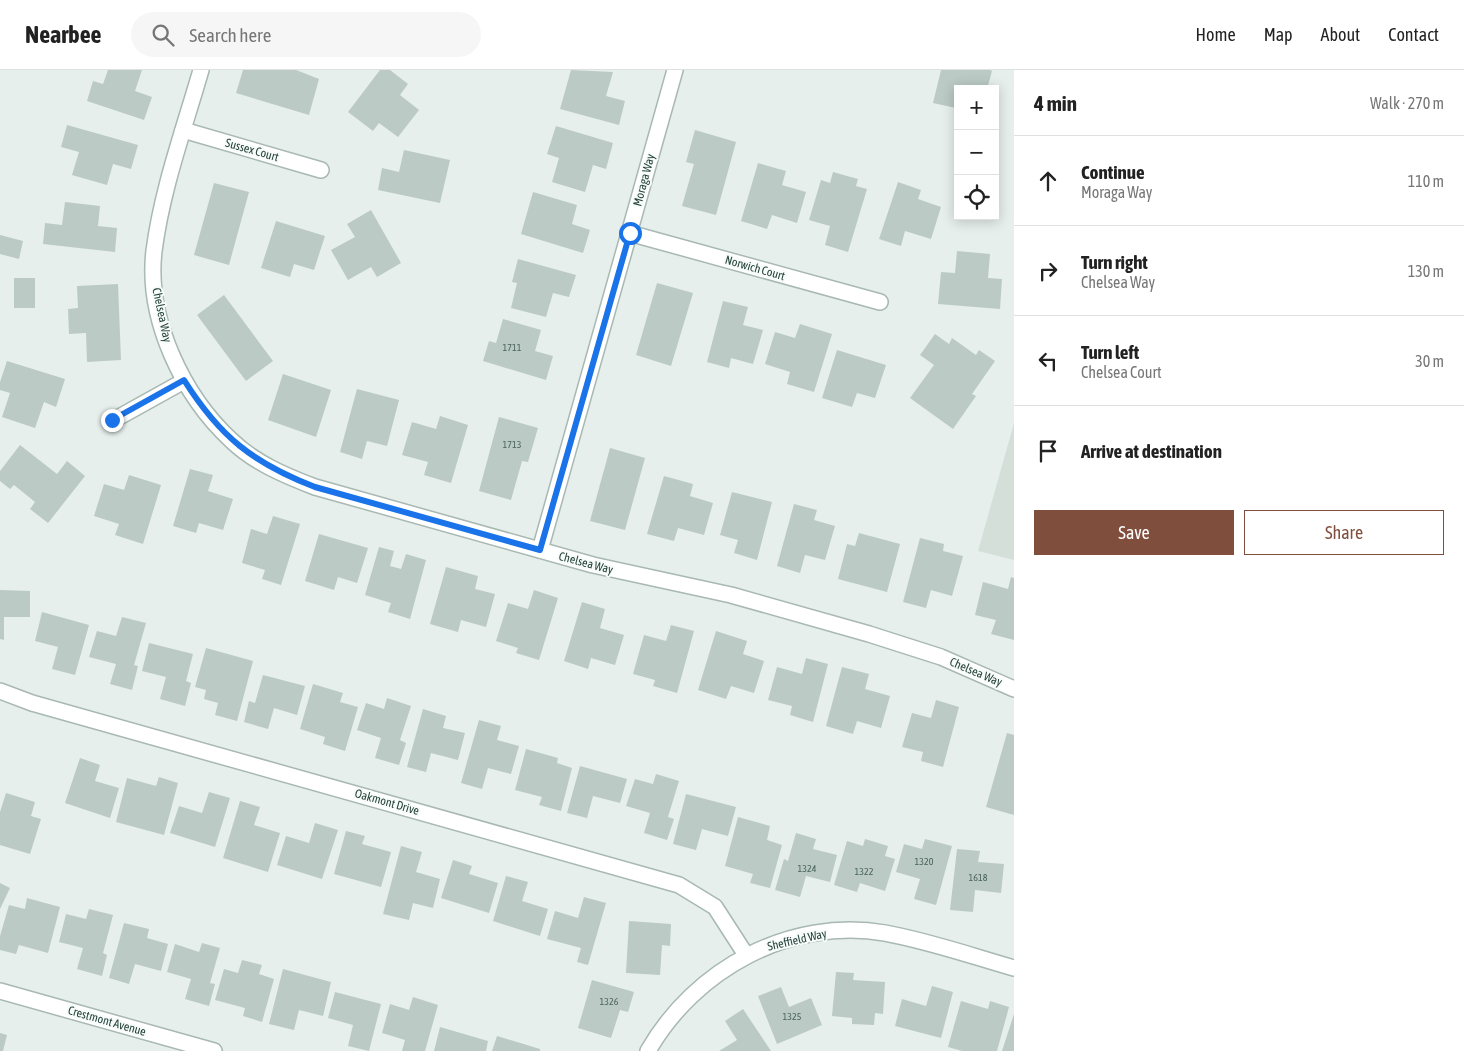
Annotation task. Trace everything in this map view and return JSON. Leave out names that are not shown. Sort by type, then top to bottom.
[{"type":"street","name":"Chelsea Way","points":[[201,70],[161,210],[154,253],[155,291],[165,338],[184,380],[203,410],[233,442],[286,476],[315,487],[540,550],[642,577],[731,595],[869,634],[941,657],[1014,688]]},
{"type":"street","name":"Moraga Way","points":[[540,550],[675,70]]},
{"type":"street","name":"Sussex Court","points":[[183,130],[322,170]]},
{"type":"street","name":"Norwich Court","points":[[630,233],[880,302]]},
{"type":"street","points":[[112,420],[184,380]]},
{"type":"street","name":"Oakmont Drive","points":[[0,691],[32,703],[680,885],[715,907],[746,956]]},
{"type":"street","name":"Sheffield Way","points":[[648,1051],[658,1035],[686,1001],[715,974],[766,947],[809,935],[862,931],[915,940],[1014,968]]},
{"type":"street","name":"Crestmont Avenue","points":[[0,991],[214,1051]]},
{"type":"shaded area","points":[[1014,423],[1014,560],[978,551]]},
{"type":"building","points":[[108,70],[142,70],[135,91],[152,97],[144,120],[87,101],[93,81],[103,84]]},
{"type":"building","points":[[243,70],[296,70],[319,79],[309,115],[236,93]]},
{"type":"building","points":[[380,70],[390,70],[408,84],[400,95],[419,110],[398,137],[379,123],[373,131],[348,112]]},
{"type":"building","points":[[571,70],[613,72],[606,96],[625,101],[619,125],[560,109]]},
{"type":"building","points":[[941,70],[992,71],[988,85],[954,85],[954,108],[933,103]]},
{"type":"building","points":[[67,125],[138,145],[131,169],[113,164],[107,185],[72,175],[79,152],[61,147]]},
{"type":"building","points":[[556,126],[613,143],[606,169],[593,165],[585,192],[552,182],[559,158],[547,154]]},
{"type":"building","points":[[695,130],[736,142],[716,215],[682,206],[694,164],[686,162]]},
{"type":"building","points":[[404,150],[450,160],[440,203],[378,190],[382,168],[399,172]]},
{"type":"building","points":[[758,163],[786,171],[782,185],[806,192],[797,223],[772,215],[767,229],[741,221]]},
{"type":"building","points":[[833,172],[858,179],[856,186],[867,189],[848,252],[825,245],[830,226],[809,220],[821,180],[830,183]]},
{"type":"building","points":[[898,182],[921,190],[918,199],[941,207],[931,239],[905,231],[901,246],[879,239]]},
{"type":"building","points":[[214,183],[249,192],[229,265],[194,255]]},
{"type":"building","points":[[533,192],[577,205],[572,224],[590,230],[583,253],[521,234]]},
{"type":"building","points":[[65,202],[100,206],[98,226],[117,228],[115,252],[43,244],[45,223],[62,225]]},
{"type":"building","points":[[371,210],[401,263],[377,277],[371,267],[348,280],[331,250],[355,237],[347,224]]},
{"type":"building","points":[[276,221],[325,236],[314,270],[294,264],[290,277],[261,268]]},
{"type":"building","points":[[0,235],[23,241],[19,259],[0,254]]},
{"type":"building","points":[[957,251],[990,254],[988,278],[1002,279],[1000,309],[938,304],[941,272],[955,273]]},
{"type":"building","points":[[518,259],[576,275],[569,297],[553,293],[546,317],[511,308],[517,283],[512,282]]},
{"type":"building","points":[[14,278],[35,278],[35,308],[14,308]]},
{"type":"building","points":[[657,283],[693,293],[671,366],[636,355]]},
{"type":"building","points":[[118,284],[121,360],[87,362],[86,333],[69,334],[68,309],[78,308],[77,286]]},
{"type":"building","points":[[224,295],[273,361],[246,381],[197,315]]},
{"type":"building","points":[[723,301],[748,307],[743,325],[763,330],[753,364],[731,358],[729,368],[707,362]]},
{"type":"building","points":[[503,319],[541,330],[535,351],[553,356],[546,380],[483,361],[489,341],[496,343]]},
{"type":"building","points":[[800,324],[832,334],[814,392],[787,384],[790,372],[765,364],[775,332],[795,338]]},
{"type":"building","points":[[935,334],[949,344],[952,338],[976,355],[979,350],[995,361],[972,394],[976,396],[953,429],[910,398],[934,365],[920,355]]},
{"type":"building","points":[[837,350],[886,365],[875,398],[857,393],[852,407],[822,398]]},
{"type":"building","points":[[7,361],[65,379],[56,407],[44,402],[35,428],[2,417],[10,393],[0,390],[0,382]]},
{"type":"building","points":[[283,374],[331,390],[316,437],[268,420]]},
{"type":"building","points":[[357,389],[399,400],[387,446],[367,441],[362,459],[340,452]]},
{"type":"building","points":[[440,416],[468,425],[451,483],[424,475],[428,462],[402,455],[412,422],[436,429]]},
{"type":"building","points":[[499,417],[538,428],[528,462],[522,461],[511,500],[479,491]]},
{"type":"building","points":[[20,445],[57,474],[67,461],[85,476],[48,523],[30,509],[35,502],[14,485],[10,489],[0,481],[0,471]]},
{"type":"building","points":[[610,448],[645,458],[625,530],[590,521]]},
{"type":"building","points":[[190,469],[213,475],[208,491],[233,499],[223,530],[199,523],[196,533],[173,526]]},
{"type":"building","points":[[129,475],[161,485],[143,544],[115,535],[119,524],[94,516],[104,484],[124,490]]},
{"type":"building","points":[[664,476],[693,484],[690,496],[713,503],[704,535],[678,528],[674,541],[647,534]]},
{"type":"building","points":[[732,492],[772,502],[757,560],[734,553],[738,540],[720,535]]},
{"type":"building","points":[[794,504],[817,510],[814,520],[835,526],[825,560],[805,555],[800,573],[777,566]]},
{"type":"building","points":[[273,516],[300,524],[281,585],[262,579],[265,570],[242,563],[251,529],[267,534]]},
{"type":"building","points":[[859,533],[900,544],[887,592],[838,579],[847,544],[855,546]]},
{"type":"building","points":[[319,534],[368,548],[357,583],[338,577],[334,590],[305,581]]},
{"type":"building","points":[[920,538],[944,544],[943,551],[963,556],[952,596],[931,590],[926,608],[903,602]]},
{"type":"building","points":[[379,547],[394,551],[390,566],[401,569],[406,554],[426,560],[410,619],[388,612],[391,603],[365,595]]},
{"type":"building","points":[[446,567],[478,576],[475,589],[495,594],[486,627],[461,620],[458,632],[430,624]]},
{"type":"building","points":[[1011,577],[1014,578],[1014,640],[991,634],[996,620],[975,615],[983,582],[1008,589]]},
{"type":"building","points":[[0,590],[30,591],[30,617],[4,617],[4,640],[0,639]]},
{"type":"building","points":[[534,590],[558,598],[539,660],[516,653],[518,648],[496,641],[508,603],[528,609]]},
{"type":"building","points":[[582,602],[605,609],[600,628],[624,635],[615,665],[591,658],[588,669],[564,661]]},
{"type":"building","points":[[42,612],[89,625],[75,675],[52,669],[58,647],[35,641]]},
{"type":"building","points":[[122,617],[146,623],[134,665],[138,666],[132,690],[110,684],[116,664],[89,657],[97,631],[116,636]]},
{"type":"building","points":[[671,625],[694,631],[677,693],[653,686],[655,680],[633,674],[644,635],[666,641]]},
{"type":"building","points":[[716,631],[747,641],[743,654],[764,661],[754,693],[731,686],[726,699],[698,690]]},
{"type":"building","points":[[149,643],[193,654],[186,681],[191,683],[185,706],[160,699],[166,677],[142,671]]},
{"type":"building","points":[[206,648],[253,661],[237,721],[215,715],[218,703],[204,699],[206,690],[195,687]]},
{"type":"building","points":[[806,658],[828,664],[813,722],[790,715],[792,706],[768,700],[777,667],[802,674]]},
{"type":"building","points":[[842,667],[869,674],[865,689],[890,696],[881,728],[857,721],[853,734],[826,726]]},
{"type":"building","points":[[263,675],[305,686],[297,715],[274,708],[268,729],[244,722],[249,701],[255,703]]},
{"type":"building","points":[[313,684],[343,693],[340,702],[358,707],[345,751],[323,744],[325,737],[300,729]]},
{"type":"building","points":[[387,698],[411,706],[400,740],[406,743],[399,765],[375,758],[381,738],[357,730],[366,703],[384,709]]},
{"type":"building","points":[[936,700],[959,707],[943,767],[921,761],[923,752],[902,747],[912,713],[931,718]]},
{"type":"building","points":[[423,709],[446,716],[443,728],[465,733],[458,760],[431,753],[426,772],[407,767]]},
{"type":"building","points":[[479,720],[501,726],[497,740],[519,746],[511,774],[488,768],[482,789],[461,783]]},
{"type":"building","points":[[1007,733],[1014,735],[1014,815],[986,807]]},
{"type":"building","points":[[526,749],[558,758],[557,763],[572,768],[561,811],[539,805],[542,797],[515,790]]},
{"type":"building","points":[[80,758],[100,765],[95,781],[119,788],[110,818],[65,803]]},
{"type":"building","points":[[580,766],[627,779],[620,803],[593,796],[587,818],[567,813]]},
{"type":"building","points":[[656,774],[679,781],[668,817],[674,819],[667,840],[644,833],[650,813],[626,806],[635,779],[653,784]]},
{"type":"building","points":[[159,777],[178,783],[164,835],[116,822],[127,778],[156,786]]},
{"type":"building","points":[[209,792],[230,798],[215,847],[170,833],[179,806],[202,813]]},
{"type":"building","points":[[6,793],[35,802],[31,816],[41,819],[30,854],[0,845],[0,812]]},
{"type":"building","points":[[686,794],[736,807],[728,836],[702,829],[696,850],[673,844]]},
{"type":"building","points":[[240,801],[260,807],[254,825],[280,833],[268,872],[223,858]]},
{"type":"building","points":[[738,817],[770,826],[767,840],[782,845],[770,888],[750,883],[753,874],[725,866]]},
{"type":"building","points":[[315,823],[338,830],[322,879],[277,865],[286,836],[309,843]]},
{"type":"building","points":[[346,831],[365,836],[362,844],[391,852],[381,887],[334,874]]},
{"type":"building","points":[[796,833],[816,839],[813,849],[837,855],[830,882],[806,876],[800,897],[775,890],[784,859],[788,861]]},
{"type":"building","points":[[865,839],[888,846],[885,856],[895,859],[885,891],[860,883],[857,892],[834,885],[847,841],[863,846]]},
{"type":"building","points":[[925,839],[952,846],[936,905],[914,899],[920,879],[896,872],[904,844],[922,849]]},
{"type":"building","points":[[401,846],[422,852],[416,872],[440,879],[433,908],[413,903],[409,920],[383,914]]},
{"type":"building","points":[[957,849],[980,851],[978,862],[1004,864],[1001,893],[975,890],[973,912],[950,910]]},
{"type":"building","points":[[453,860],[472,866],[469,874],[498,883],[489,913],[441,898]]},
{"type":"building","points":[[506,876],[528,882],[522,901],[548,909],[540,936],[493,921]]},
{"type":"building","points":[[0,883],[10,888],[0,909]]},
{"type":"building","points":[[584,897],[606,903],[588,965],[577,962],[581,948],[547,939],[555,911],[578,918]]},
{"type":"building","points":[[27,898],[60,907],[48,953],[19,945],[16,954],[0,950],[0,936],[9,905],[25,909]]},
{"type":"building","points":[[89,909],[113,915],[103,953],[107,955],[102,976],[77,969],[83,948],[59,942],[66,914],[86,919]]},
{"type":"building","points":[[629,921],[671,924],[670,946],[662,945],[660,975],[626,973]]},
{"type":"building","points":[[124,923],[149,929],[147,938],[168,944],[161,971],[135,964],[129,984],[109,978]]},
{"type":"building","points":[[202,943],[220,948],[210,983],[215,984],[209,1006],[185,999],[191,979],[167,972],[175,944],[199,952]]},
{"type":"building","points":[[242,960],[262,965],[259,974],[274,979],[262,1022],[243,1016],[245,1008],[215,1000],[224,969],[238,973]]},
{"type":"building","points":[[283,969],[331,982],[323,1016],[299,1010],[294,1030],[269,1024]]},
{"type":"building","points":[[836,972],[854,973],[853,980],[885,982],[883,1014],[875,1013],[874,1025],[852,1024],[852,1018],[832,1016]]},
{"type":"building","points":[[592,980],[634,992],[628,1012],[620,1010],[611,1038],[578,1028]]},
{"type":"building","points":[[932,986],[953,992],[941,1038],[895,1026],[902,999],[926,1006]]},
{"type":"building","points":[[781,987],[789,1007],[811,998],[822,1025],[777,1044],[758,996]]},
{"type":"building","points":[[335,992],[381,1004],[369,1051],[348,1046],[353,1025],[328,1018]]},
{"type":"building","points":[[413,997],[438,1005],[425,1051],[402,1051],[405,1040],[382,1033],[390,1004],[409,1010]]},
{"type":"building","points":[[961,1001],[988,1009],[990,1001],[1009,1007],[997,1051],[962,1051],[948,1047]]},
{"type":"building","points":[[743,1009],[771,1051],[719,1051],[737,1040],[725,1021]]},
{"type":"building","points":[[1014,1014],[1014,1051],[1002,1051]]},
{"type":"building","points":[[440,1027],[488,1041],[486,1051],[434,1051]]},
{"type":"building","points":[[0,1033],[7,1035],[3,1051],[0,1051]]},
{"type":"building","points":[[497,1036],[540,1049],[540,1051],[492,1051]]},
{"type":"route","points":[[112,420],[184,380],[203,410],[233,442],[286,476],[315,487],[540,550],[630,233]]}]
